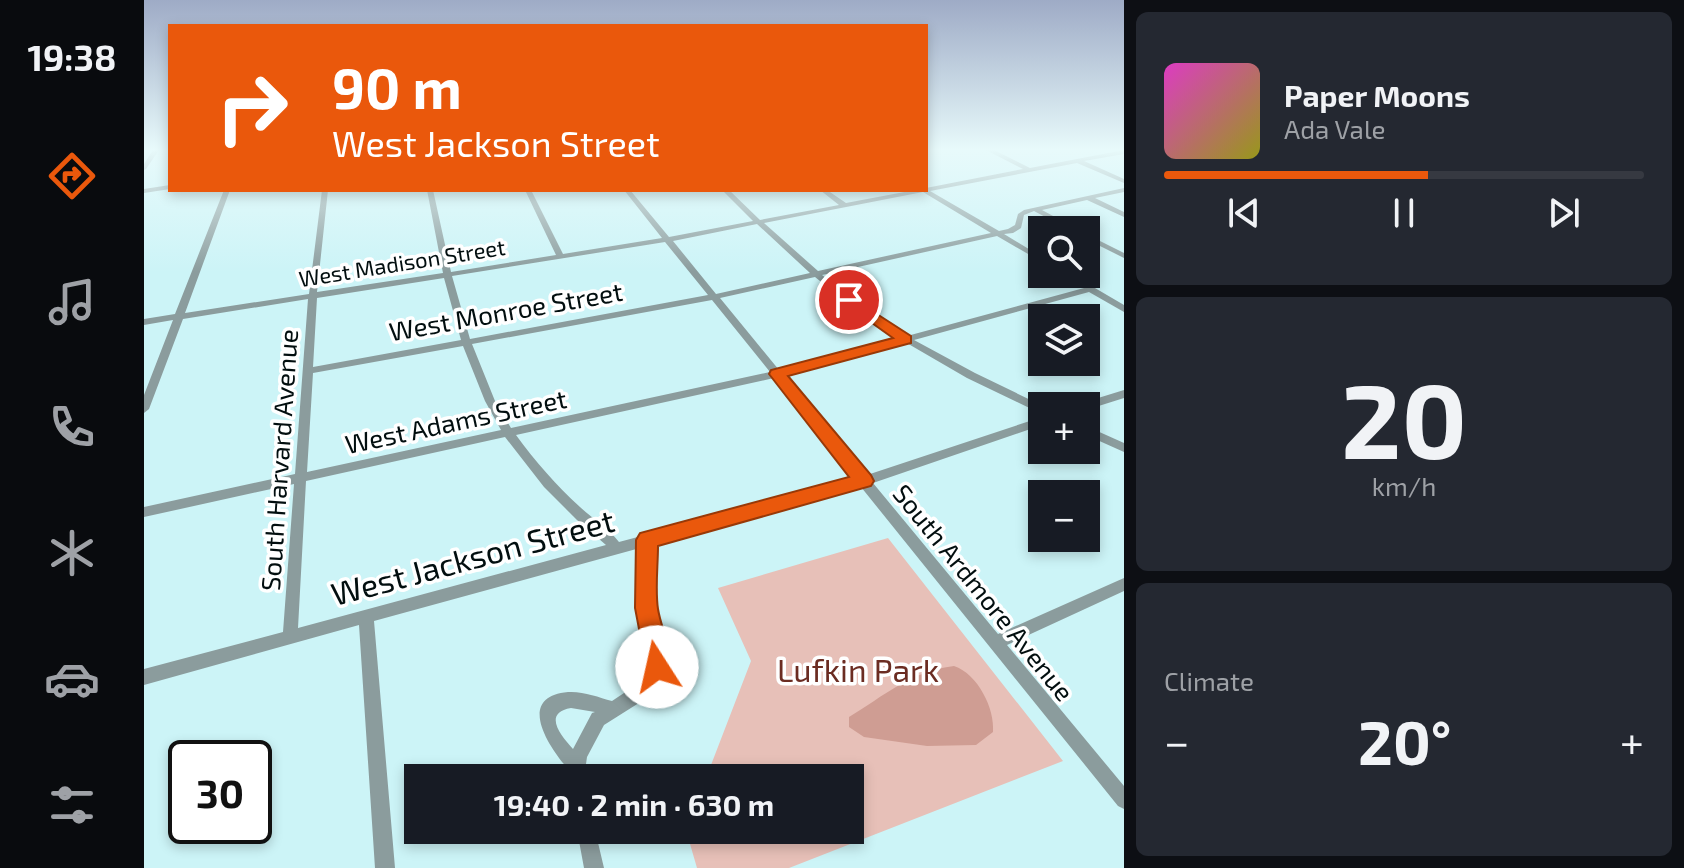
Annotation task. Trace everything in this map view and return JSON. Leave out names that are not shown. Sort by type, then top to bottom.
[{"type":"street","points":[[997,234],[1015,229],[1023,212],[1122,191]]},
{"type":"street","points":[[144,409],[226,192]]},
{"type":"street","name":"South Harvard Avenue","points":[[290,637],[313,295],[325,192]]},
{"type":"street","points":[[430,192],[465,342],[478,381],[508,433],[550,486],[584,519],[608,536],[616,549]]},
{"type":"street","points":[[529,192],[561,257]]},
{"type":"street","name":"South Ardmore Avenue","points":[[629,192],[1124,800]]},
{"type":"street","points":[[727,192],[849,300],[905,339],[970,376],[1028,403]]},
{"type":"street","points":[[826,192],[844,205]]},
{"type":"street","name":"West Madison Street","points":[[144,322],[561,257],[914,192]]},
{"type":"street","points":[[928,192],[1028,252]]},
{"type":"street","points":[[1088,198],[1124,215]]},
{"type":"street","points":[[1035,209],[1048,216]]},
{"type":"street","name":"West Monroe Street","points":[[308,371],[713,297],[997,234]]},
{"type":"street","points":[[1100,243],[1124,256]]},
{"type":"street","points":[[1091,289],[1124,309]]},
{"type":"street","name":"West Adams Street","points":[[144,512],[777,374],[1091,289]]},
{"type":"street","points":[[1100,402],[1124,394]]},
{"type":"street","name":"West Jackson Street","points":[[144,677],[864,481],[1028,426]]},
{"type":"street","points":[[1100,437],[1124,448]]},
{"type":"street","points":[[577,764],[598,719],[636,695],[657,667],[658,653],[646,608],[647,540]]},
{"type":"street","points":[[995,643],[1124,584]]},
{"type":"street","points":[[366,616],[385,868]]},
{"type":"street","points":[[571,764],[549,732],[545,723],[547,712],[563,699],[574,697],[613,709]]},
{"type":"street","points":[[589,844],[594,868]]},
{"type":"green space","name":"Lufkin Park","points":[[888,538],[1063,761],[864,839],[864,764],[711,764],[751,661],[718,588]]},
{"type":"green space","name":"Lufkin Park","points":[[690,844],[850,844],[789,868],[697,868]]},
{"type":"shaded area","points":[[954,666],[977,684],[991,713],[993,732],[976,745],[927,746],[864,737],[849,727],[849,717],[898,686],[924,673]]},
{"type":"route","points":[[657,667],[658,653],[646,608],[647,540],[864,481],[777,374],[905,339],[849,300]]}]
